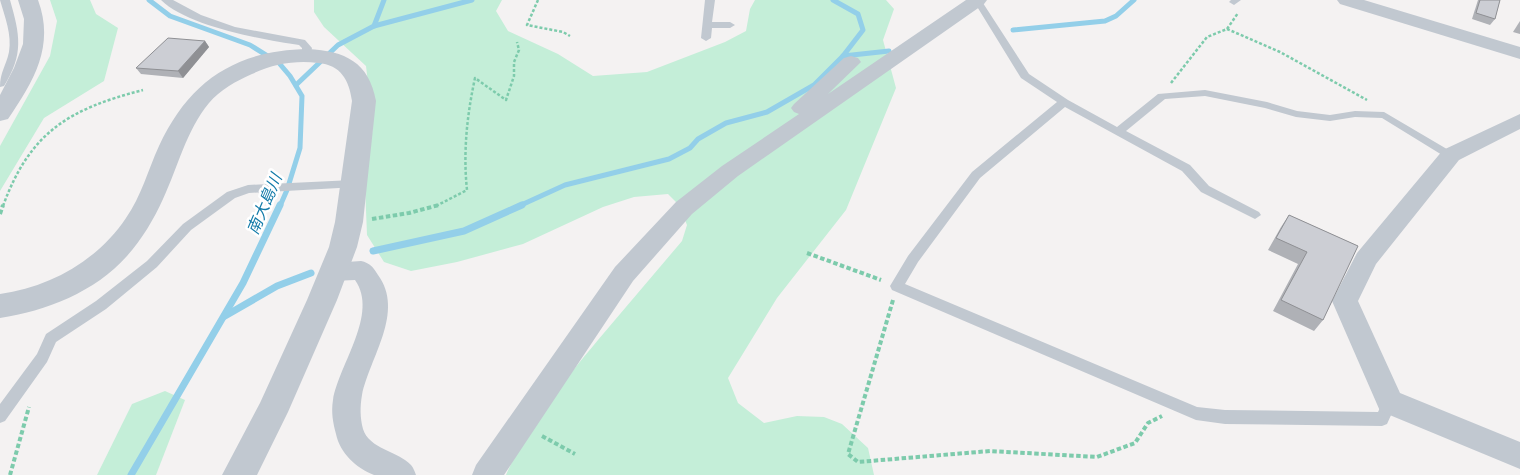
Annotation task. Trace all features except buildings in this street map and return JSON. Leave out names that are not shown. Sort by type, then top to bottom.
[{"type":"street","points":[[0,114],[24,72],[34,44],[34,18],[28,0]]},
{"type":"street","points":[[487,475],[624,274],[684,208],[730,171],[978,0]]},
{"type":"street","points":[[1346,0],[1520,53]]},
{"type":"street","points":[[0,306],[20,304],[54,292],[82,277],[115,250],[132,232],[145,210],[176,133],[191,108],[221,80],[238,69],[263,62],[311,56],[342,63],[352,70],[359,77],[364,101],[349,222],[343,247],[322,300],[272,412],[240,475]]},
{"type":"street","points":[[776,140],[785,122],[851,62]]},
{"type":"street","points":[[1520,121],[1451,155],[1366,259],[1345,301],[1390,402],[1520,456]]},
{"type":"street","points":[[332,272],[361,270],[370,279],[374,290],[375,312],[368,342],[348,394],[346,420],[354,444],[401,475]]},
{"type":"lane","points":[[0,84],[15,54],[15,35],[5,0]]},
{"type":"lane","points":[[166,0],[195,15],[235,29],[266,38],[302,42],[308,48],[311,56]]},
{"type":"lane","points":[[706,38],[709,25],[710,0]]},
{"type":"lane","points":[[978,0],[1025,76],[1064,102],[1186,168],[1205,189],[1255,215]]},
{"type":"lane","points":[[709,25],[730,25]]},
{"type":"lane","points":[[1118,132],[1162,96],[1212,94],[1268,105],[1296,114],[1330,118],[1355,114],[1384,115],[1451,155]]},
{"type":"lane","points":[[1064,102],[976,175],[913,258],[897,286],[1196,413],[1224,417],[1382,419],[1390,402]]},
{"type":"lane","points":[[0,416],[42,358],[51,338],[102,305],[152,264],[187,227],[231,195],[248,189],[353,184]]},
{"type":"path","points":[[538,0],[527,25],[563,32],[570,36]]},
{"type":"path","points":[[1162,96],[1206,37],[1227,28],[1241,8],[1235,1]]},
{"type":"path","points":[[1227,28],[1280,52],[1385,110],[1384,115]]},
{"type":"path","points":[[349,222],[415,212],[453,200],[467,190],[464,166],[468,115],[475,78],[506,100],[514,76],[514,62],[519,50],[517,42]]},
{"type":"path","points":[[0,214],[6,194],[34,146],[62,122],[111,98],[143,90]]},
{"type":"path","points":[[807,253],[897,286],[868,380],[848,454],[858,462],[990,451],[1097,457],[1134,443],[1148,423],[1181,406]]},
{"type":"path","points":[[10,475],[30,403]]},
{"type":"path","points":[[530,411],[542,436],[575,454]]},
{"type":"green space","points":[[50,0],[90,0],[96,14],[118,28],[104,81],[44,118],[0,191],[0,146],[50,56],[57,21]]},
{"type":"green space","points":[[314,0],[502,0],[496,11],[508,31],[558,54],[593,76],[647,72],[725,42],[746,31],[750,9],[755,0],[886,0],[894,9],[883,40],[896,88],[846,210],[777,298],[728,378],[738,403],[764,423],[797,416],[824,417],[842,424],[868,448],[874,475],[506,475],[525,438],[559,388],[682,241],[687,225],[679,205],[668,194],[634,197],[603,207],[523,244],[457,262],[411,271],[384,262],[367,235],[365,185],[373,126],[366,66],[324,27],[314,12]]},
{"type":"green space","points":[[165,391],[185,400],[156,475],[97,475],[132,404]]},
{"type":"waterway","name":"南大島川","points":[[149,0],[170,16],[250,45],[279,63],[290,76],[302,96],[300,148],[280,206]]},
{"type":"waterway","points":[[374,26],[384,0]]},
{"type":"waterway","points":[[374,26],[472,0]]},
{"type":"waterway","points":[[833,0],[858,14],[863,30],[843,56]]},
{"type":"waterway","points":[[1013,30],[1105,21],[1116,16],[1134,0]]},
{"type":"waterway","points":[[296,85],[338,45],[374,26]]},
{"type":"waterway","points":[[843,56],[889,51]]},
{"type":"waterway","points":[[519,206],[565,185],[669,159],[690,148],[698,139],[726,123],[767,112],[814,85],[843,56]]},
{"type":"waterway","name":"南大島川","points":[[131,475],[243,283],[280,205]]},
{"type":"waterway","points":[[373,251],[464,231],[522,205]]},
{"type":"waterway","points":[[225,316],[277,286],[311,273]]}]
